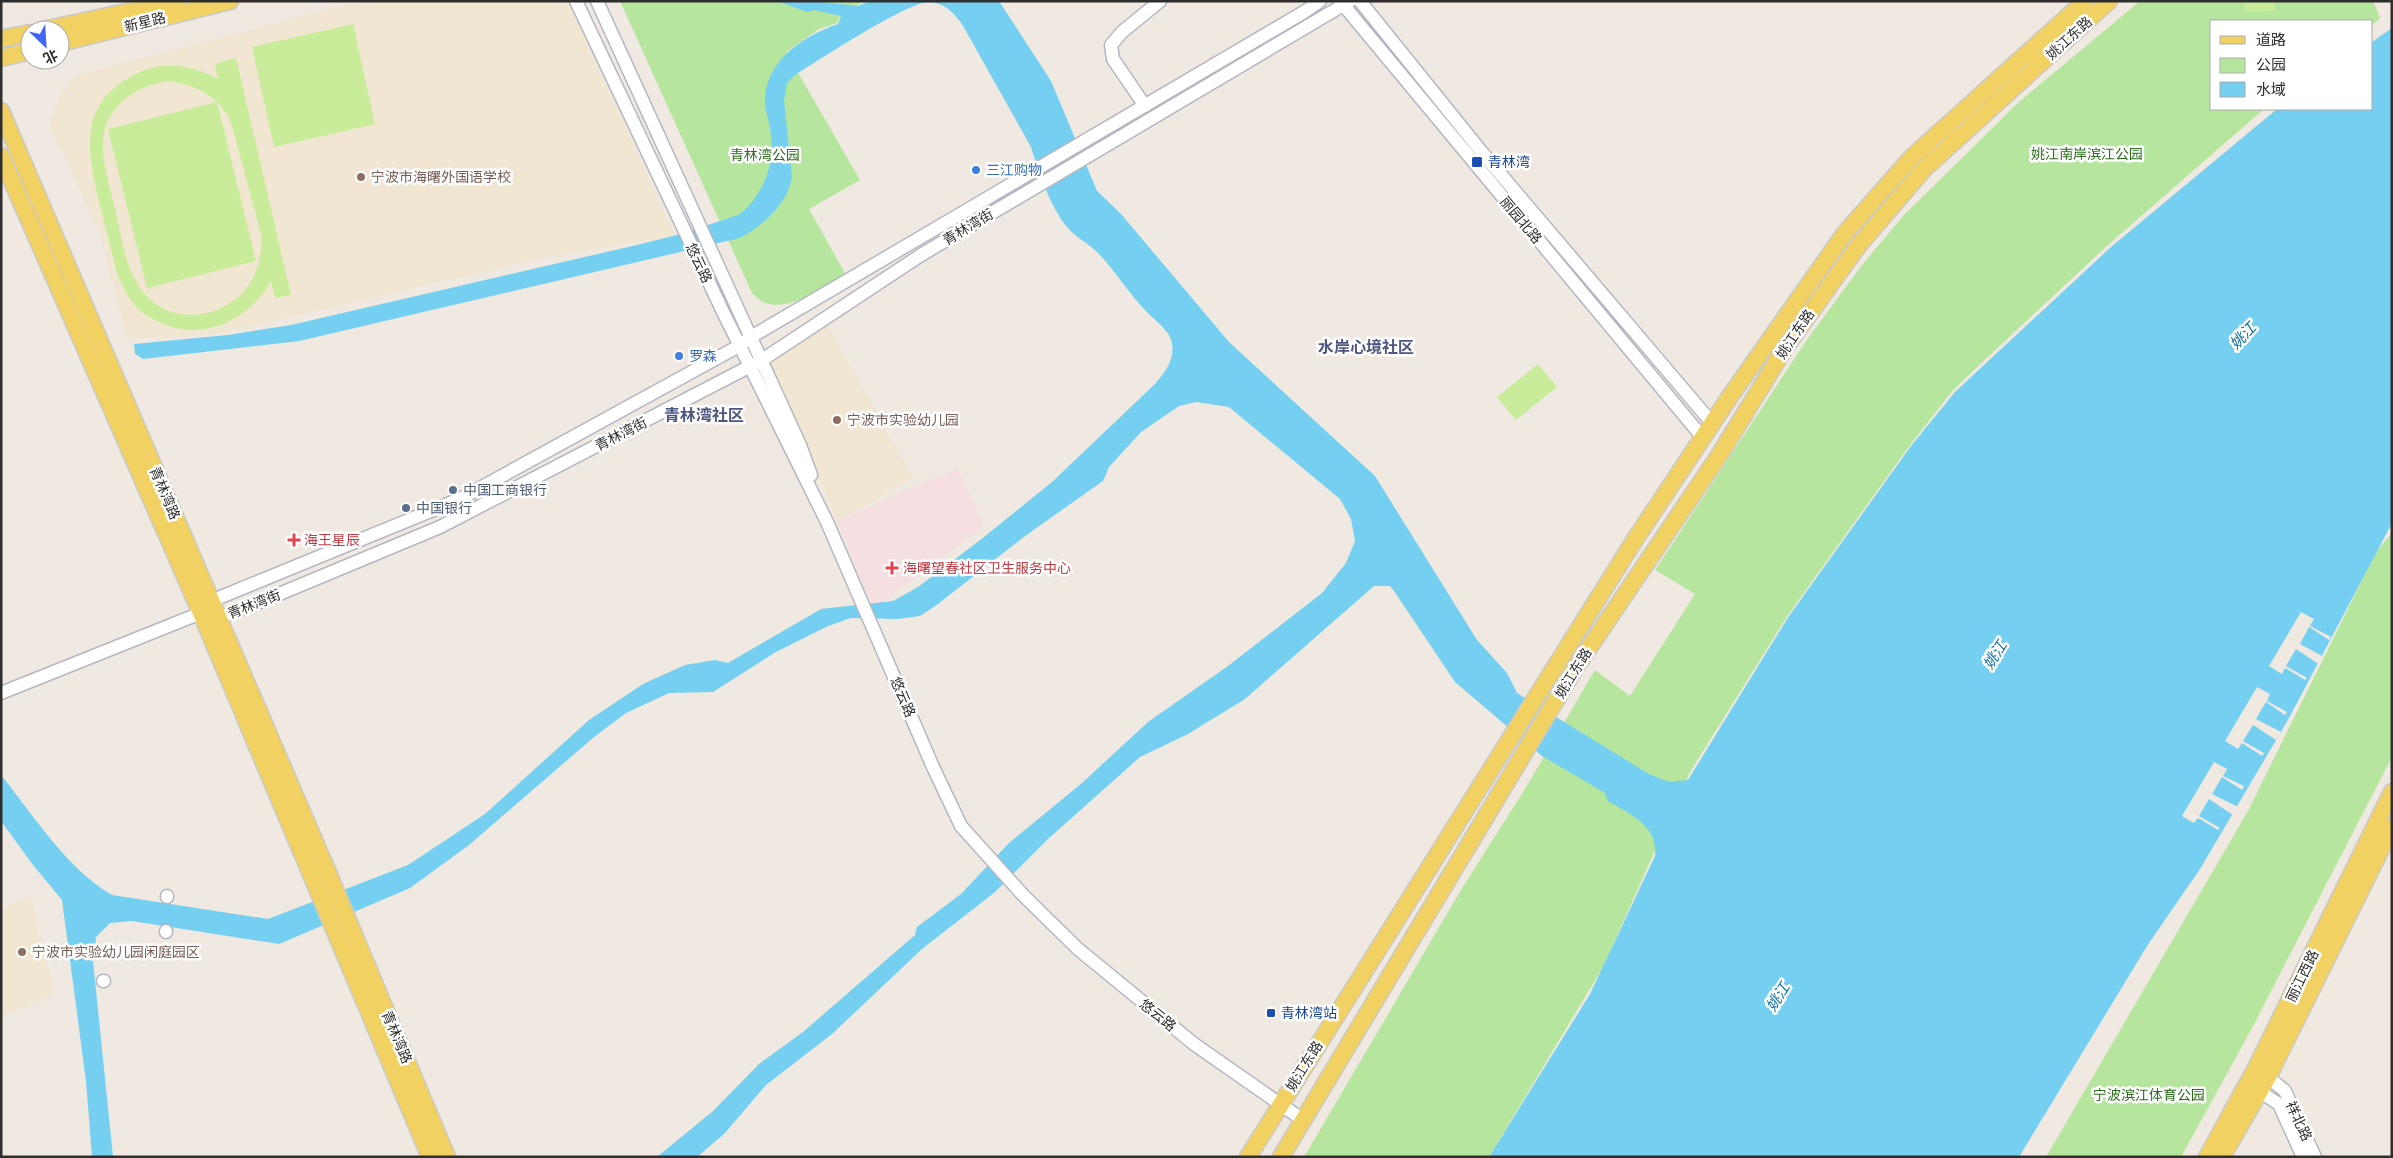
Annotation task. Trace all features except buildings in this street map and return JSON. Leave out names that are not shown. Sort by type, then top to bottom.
[{"type":"main road","name":"新星路","points":[[70,24],[178,1]]},
{"type":"main road","name":"新星路","points":[[70,41],[230,1]]},
{"type":"main road","name":"姚江东路","points":[[1248,1157],[1529,707],[1712,423],[1845,233],[1912,157],[2085,1]]},
{"type":"main road","name":"姚江东路","points":[[1281,1157],[1574,670],[1720,454],[1785,348],[1858,246],[1924,169],[2109,1]]},
{"type":"main road","points":[[1,38],[20,35]]},
{"type":"main road","points":[[1,58],[20,53]]},
{"type":"main road","name":"青林湾路","points":[[1,111],[206,607],[313,882],[430,1157]]},
{"type":"main road","name":"青林湾路","points":[[1,156],[206,607],[218,618],[330,875],[447,1157]]},
{"type":"main road","name":"丽江西路","points":[[2262,1072],[2392,792]]},
{"type":"main road","name":"丽江西路","points":[[2207,1157],[2262,1072],[2392,827]]},
{"type":"main road","name":"丽江西路","points":[[2222,1157],[2253,1088]]},
{"type":"street","name":"悠云路","points":[[576,1],[739,346],[827,522],[933,767],[961,826],[1023,895],[1078,949],[1178,1032],[1303,1120]]},
{"type":"street","name":"悠云路","points":[[597,1],[800,445],[827,522]]},
{"type":"street","points":[[1145,106],[1113,59],[1111,46],[1122,32],[1160,1]]},
{"type":"street","name":"青林湾街","points":[[1,693],[460,499],[739,346],[751,337],[1320,1]]},
{"type":"street","name":"丽园北路","points":[[1360,1],[1480,150],[1712,423]]},
{"type":"street","name":"青林湾街","points":[[218,618],[440,527],[750,367],[921,255],[1345,3]]},
{"type":"street","name":"丽园北路","points":[[1345,3],[1703,438]]},
{"type":"street","name":"祥北路","points":[[2262,1072],[2285,1092],[2315,1157]]},
{"type":"street","name":"祥北路","points":[[2253,1088],[2278,1104],[2303,1157]]},
{"type":"shaded area","name":"宁波市海曙外国语学校","points":[[359,1],[567,1],[675,236],[546,257],[213,335],[127,339],[99,230],[49,124],[60,96],[75,76]]},
{"type":"shaded area","name":"宁波市实验幼儿园","points":[[827,325],[913,478],[837,521],[770,362]]},
{"type":"shaded area","name":"海曙望春社区卫生服务中心","points":[[958,468],[984,526],[873,609],[837,521]]},
{"type":"shaded area","name":"宁波市实验幼儿园闲庭园区","points":[[30,896],[54,993],[1,1018],[1,910]]},
{"type":"green space","name":"青林湾公园","points":[[620,1],[864,1],[840,17],[837,23],[819,29],[786,52],[860,180],[809,209],[846,275],[807,296],[785,304],[765,303],[752,293]]},
{"type":"green space","name":"姚江南岸滨江公园","points":[[2140,1],[2373,1],[2380,18],[2373,24],[2373,20],[2210,20],[2210,110],[2263,110],[2109,244],[1954,389],[1910,445],[1788,615],[1690,772],[1603,967],[1489,1157],[1304,1157],[1461,890],[1525,789],[1595,670],[1630,696],[1695,594],[1655,570],[1806,341],[1862,265],[1904,215],[2020,101]]},
{"type":"green space","points":[[2244,1],[2274,1],[2274,11],[2245,12]]},
{"type":"green space","points":[[353,24],[375,124],[274,147],[252,47]]},
{"type":"green space","points":[[236,58],[291,295],[275,298],[271,281],[251,307],[238,316],[224,324],[193,330],[161,323],[146,315],[133,303],[120,281],[95,183],[90,147],[91,130],[95,114],[103,100],[116,87],[134,75],[155,67],[177,66],[198,70],[218,79],[215,64]],"holes":[[[169,81],[200,90],[217,102],[228,115],[261,234],[258,264],[251,282],[230,303],[206,313],[180,314],[157,305],[146,296],[129,267],[104,162],[103,139],[105,128],[115,109],[128,97],[143,88]]]},
{"type":"green space","points":[[217,102],[256,261],[147,288],[108,129]]},
{"type":"green space","points":[[1538,364],[1557,387],[1516,420],[1497,397]]},
{"type":"green space","name":"宁波滨江体育公园","points":[[2392,533],[2392,757],[2251,1030],[2181,1157],[2046,1157],[2248,811],[2376,552]]},
{"type":"water","name":"姚江","points":[[777,1],[814,1],[858,6],[869,1],[999,1],[1051,81],[1097,191],[1121,214],[1229,342],[1375,476],[1477,640],[1507,673],[1517,693],[1649,774],[1669,782],[1688,780],[1789,616],[1911,446],[1955,392],[2111,247],[2276,110],[2373,110],[2373,41],[2392,28],[2392,523],[2289,718],[2200,869],[2147,946],[2019,1157],[1489,1157],[1590,994],[1655,856],[1655,845],[1648,829],[1634,816],[1608,801],[1605,793],[1542,756],[1455,682],[1390,586],[1374,586],[1245,699],[1188,734],[1140,757],[1048,839],[995,892],[922,949],[832,1034],[766,1085],[725,1133],[697,1157],[657,1157],[713,1111],[759,1064],[803,1032],[915,935],[917,927],[961,894],[1009,843],[1082,783],[1148,722],[1228,666],[1322,593],[1346,563],[1355,541],[1351,519],[1340,499],[1229,407],[1196,402],[1179,406],[1141,432],[1109,467],[1103,481],[1025,536],[920,616],[898,619],[851,618],[828,626],[774,653],[713,692],[669,693],[626,713],[594,737],[469,845],[410,888],[279,944],[132,921],[110,923],[96,937],[93,961],[113,1157],[92,1157],[86,1081],[62,900],[33,865],[1,821],[1,775],[65,856],[95,884],[112,895],[268,919],[408,865],[485,814],[589,720],[643,684],[685,665],[715,660],[728,663],[821,609],[893,601],[918,587],[1052,482],[1155,384],[1166,370],[1171,360],[1173,349],[1171,338],[1139,304],[1104,259],[1070,231],[1061,219],[1046,189],[1031,147],[962,24],[948,9],[940,4],[929,2],[902,11],[883,21],[795,75],[787,83],[784,101],[792,177],[790,187],[773,213],[740,238],[299,341],[143,359],[135,354],[134,344],[228,335],[291,325],[641,244],[681,234],[742,213],[758,194],[767,174],[771,158],[771,133],[765,101],[773,71],[790,50],[813,35],[838,24],[841,16],[814,10],[807,12]]},
{"type":"pier","points":[[2301,612],[2314,619],[2310,626],[2331,637],[2329,640],[2309,627],[2300,644],[2324,657],[2320,665],[2296,649],[2286,666],[2307,678],[2305,680],[2285,668],[2282,674],[2269,666]]},
{"type":"pier","points":[[2257,687],[2270,694],[2267,701],[2287,712],[2285,715],[2266,702],[2256,719],[2281,732],[2276,740],[2253,725],[2243,741],[2264,753],[2262,756],[2242,743],[2238,749],[2225,741]]},
{"type":"pier","points":[[2214,762],[2227,769],[2223,776],[2244,786],[2242,790],[2222,777],[2212,794],[2238,807],[2233,815],[2209,799],[2199,816],[2220,828],[2218,830],[2198,818],[2194,823],[2182,816]]},
{"type":"place","name":"青林湾","points":[[1477,162]]},
{"type":"place","name":"三江购物","points":[[976,170]]},
{"type":"place","name":"宁波市海曙外国语学校","points":[[361,177]]},
{"type":"place","name":"罗森","points":[[679,356]]},
{"type":"place","name":"宁波市实验幼儿园","points":[[837,420]]},
{"type":"place","name":"中国工商银行","points":[[453,490]]},
{"type":"place","name":"中国银行","points":[[406,508]]},
{"type":"place","name":"海王星辰","points":[[294,540]]},
{"type":"place","name":"海曙望春社区卫生服务中心","points":[[892,568]]},
{"type":"place","name":"宁波市实验幼儿园闲庭园区","points":[[22,952]]},
{"type":"place","name":"青林湾站","points":[[1271,1013]]},
{"type":"district","name":"水岸心境社区","points":[[1366,347]]},
{"type":"district","name":"青林湾社区","points":[[704,415]]}]
